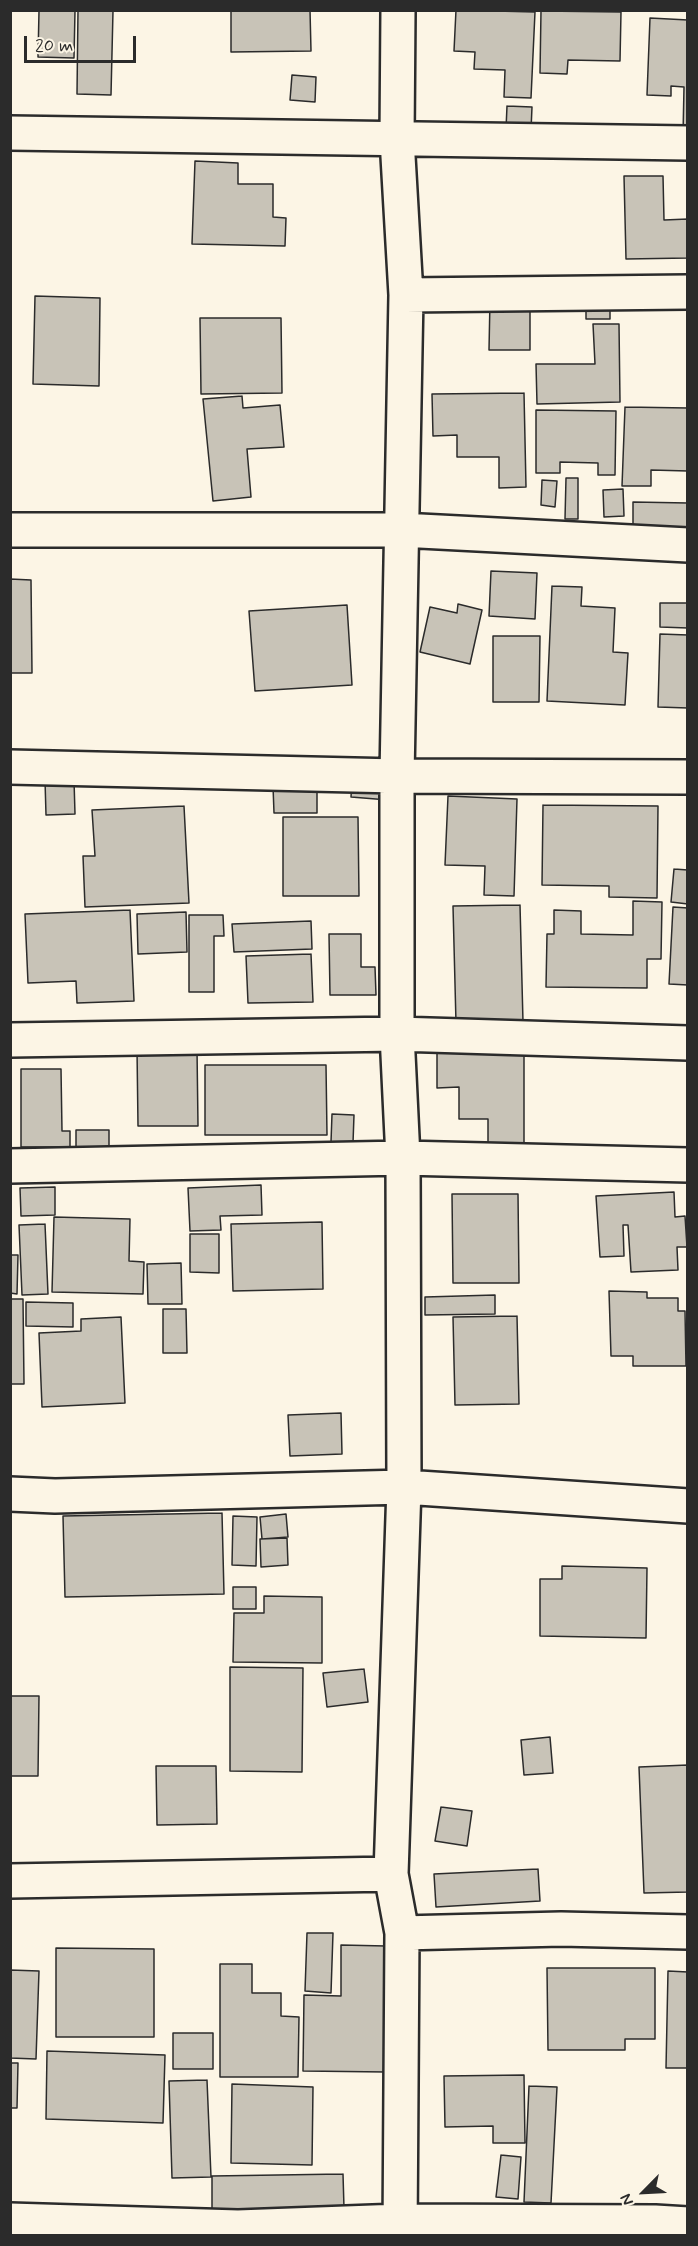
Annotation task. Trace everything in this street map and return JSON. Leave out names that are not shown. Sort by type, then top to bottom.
[{"type":"street","points":[[398,10],[398,139],[406,295],[397,776],[397,1034],[403,1158],[404,1487],[391,1875],[402,1933],[400,2228]]},
{"type":"street","points":[[10,133],[687,143]]},
{"type":"street","points":[[406,295],[687,292]]},
{"type":"street","points":[[10,530],[401,530],[687,545]]},
{"type":"street","points":[[10,766],[397,776],[687,777]]},
{"type":"street","points":[[10,1040],[397,1034],[687,1043]]},
{"type":"street","points":[[10,1166],[403,1158],[687,1165]]},
{"type":"street","points":[[10,1494],[55,1496],[404,1487],[687,1506]]},
{"type":"street","points":[[10,1881],[391,1875]]},
{"type":"street","points":[[402,1933],[561,1929],[687,1932]]},
{"type":"street","points":[[10,2220],[238,2227],[400,2228],[655,2222],[687,2224]]},
{"type":"building","points":[[78,10],[113,11],[111,95],[77,94]]},
{"type":"building","points":[[231,10],[310,10],[311,51],[231,52]]},
{"type":"building","points":[[456,10],[535,12],[531,98],[504,97],[505,70],[474,69],[475,52],[454,51]]},
{"type":"building","points":[[39,11],[75,11],[74,58],[38,57]]},
{"type":"building","points":[[541,11],[621,12],[620,61],[568,60],[567,74],[540,73]]},
{"type":"building","points":[[650,18],[688,20],[688,135],[683,135],[684,87],[671,86],[671,96],[647,95]]},
{"type":"building","points":[[292,75],[316,77],[315,102],[290,100]]},
{"type":"building","points":[[507,106],[532,107],[531,130],[506,129]]},
{"type":"building","points":[[195,161],[238,163],[238,184],[273,184],[273,217],[286,218],[285,246],[192,244]]},
{"type":"building","points":[[624,176],[663,176],[664,220],[688,219],[688,258],[626,259]]},
{"type":"building","points":[[35,296],[100,298],[99,386],[33,384]]},
{"type":"building","points":[[610,297],[610,319],[586,319],[586,298]]},
{"type":"building","points":[[490,300],[530,301],[530,350],[489,350]]},
{"type":"building","points":[[200,318],[281,318],[282,393],[201,394]]},
{"type":"building","points":[[593,324],[619,324],[620,402],[537,404],[536,364],[595,364]]},
{"type":"building","points":[[524,393],[526,487],[499,488],[499,457],[457,457],[457,435],[433,436],[432,394]]},
{"type":"building","points":[[242,396],[243,408],[280,405],[284,447],[247,449],[251,497],[213,501],[203,399]]},
{"type":"building","points":[[625,407],[688,408],[688,471],[651,470],[651,486],[622,486]]},
{"type":"building","points":[[536,410],[616,411],[615,475],[598,475],[598,463],[560,462],[560,473],[536,473]]},
{"type":"building","points":[[566,478],[578,478],[578,519],[565,519]]},
{"type":"building","points":[[542,480],[557,481],[555,507],[541,505]]},
{"type":"building","points":[[623,489],[624,516],[604,517],[603,490]]},
{"type":"building","points":[[633,502],[688,503],[688,530],[633,530]]},
{"type":"building","points":[[491,571],[537,573],[535,619],[489,616]]},
{"type":"building","points":[[10,579],[31,580],[32,673],[10,673]]},
{"type":"building","points":[[552,586],[582,587],[581,606],[615,608],[613,652],[628,653],[625,705],[547,701]]},
{"type":"building","points":[[660,603],[688,603],[688,628],[660,627]]},
{"type":"building","points":[[458,604],[482,610],[470,664],[420,652],[430,607],[457,613]]},
{"type":"building","points":[[347,605],[352,685],[255,691],[249,611]]},
{"type":"building","points":[[660,634],[688,635],[688,708],[658,707]]},
{"type":"building","points":[[493,636],[540,636],[539,702],[493,702]]},
{"type":"building","points":[[352,779],[390,782],[388,800],[351,797]]},
{"type":"building","points":[[45,780],[74,780],[75,814],[46,815]]},
{"type":"building","points":[[273,786],[317,786],[317,813],[274,813]]},
{"type":"building","points":[[448,796],[517,799],[514,896],[484,895],[485,866],[445,865]]},
{"type":"building","points":[[543,805],[658,806],[657,898],[609,897],[609,886],[542,885]]},
{"type":"building","points":[[184,806],[189,903],[85,907],[83,856],[95,856],[92,810]]},
{"type":"building","points":[[283,817],[358,817],[359,896],[283,896]]},
{"type":"building","points":[[674,869],[688,870],[688,904],[671,902]]},
{"type":"building","points":[[633,901],[662,902],[661,959],[647,959],[647,988],[546,987],[547,934],[554,934],[554,910],[581,911],[581,934],[633,935]]},
{"type":"building","points":[[520,905],[523,1022],[456,1023],[453,906]]},
{"type":"building","points":[[673,907],[688,908],[688,985],[669,984]]},
{"type":"building","points":[[130,910],[134,1001],[77,1003],[76,981],[28,983],[25,914]]},
{"type":"building","points":[[186,912],[187,952],[138,954],[137,914]]},
{"type":"building","points":[[189,915],[223,915],[224,936],[214,936],[214,992],[189,992]]},
{"type":"building","points":[[311,921],[312,949],[234,952],[232,924]]},
{"type":"building","points":[[329,934],[361,934],[361,967],[375,967],[376,995],[330,995]]},
{"type":"building","points":[[311,954],[313,1002],[248,1003],[246,956]]},
{"type":"building","points":[[524,1048],[524,1146],[488,1147],[488,1119],[459,1119],[459,1087],[437,1088],[437,1049]]},
{"type":"building","points":[[137,1049],[197,1049],[198,1126],[138,1126]]},
{"type":"building","points":[[205,1065],[326,1065],[327,1135],[205,1135]]},
{"type":"building","points":[[21,1069],[61,1069],[62,1131],[70,1131],[70,1147],[21,1147]]},
{"type":"building","points":[[332,1114],[354,1115],[353,1143],[331,1142]]},
{"type":"building","points":[[76,1130],[109,1130],[109,1151],[76,1151]]},
{"type":"building","points":[[261,1185],[262,1215],[220,1216],[221,1230],[190,1231],[188,1188]]},
{"type":"building","points":[[55,1187],[55,1215],[21,1216],[20,1188]]},
{"type":"building","points":[[674,1192],[675,1217],[685,1216],[687,1247],[677,1247],[678,1270],[631,1272],[628,1225],[623,1225],[624,1256],[600,1257],[596,1196]]},
{"type":"building","points":[[452,1194],[518,1194],[519,1283],[453,1283]]},
{"type":"building","points":[[54,1217],[130,1219],[129,1261],[144,1262],[143,1294],[52,1292]]},
{"type":"building","points":[[322,1222],[323,1289],[233,1291],[231,1224]]},
{"type":"building","points":[[45,1224],[48,1294],[22,1295],[19,1225]]},
{"type":"building","points":[[190,1234],[219,1234],[219,1273],[190,1272]]},
{"type":"building","points":[[10,1255],[18,1255],[17,1294],[10,1293]]},
{"type":"building","points":[[181,1263],[182,1304],[148,1304],[147,1264]]},
{"type":"building","points":[[609,1291],[647,1292],[647,1298],[678,1298],[678,1311],[685,1311],[686,1366],[633,1366],[633,1356],[611,1356]]},
{"type":"building","points":[[495,1295],[495,1314],[425,1315],[425,1297]]},
{"type":"building","points":[[10,1299],[23,1299],[24,1384],[10,1384]]},
{"type":"building","points":[[26,1302],[73,1303],[73,1327],[26,1326]]},
{"type":"building","points":[[163,1309],[186,1309],[187,1353],[163,1353]]},
{"type":"building","points":[[517,1316],[519,1404],[455,1405],[453,1317]]},
{"type":"building","points":[[121,1317],[125,1403],[42,1407],[39,1333],[81,1331],[81,1319]]},
{"type":"building","points":[[341,1413],[342,1454],[290,1456],[288,1415]]},
{"type":"building","points":[[222,1513],[224,1594],[65,1597],[63,1516]]},
{"type":"building","points":[[286,1514],[288,1537],[262,1539],[260,1517]]},
{"type":"building","points":[[233,1516],[257,1517],[256,1566],[232,1565]]},
{"type":"building","points":[[287,1538],[288,1565],[261,1567],[260,1539]]},
{"type":"building","points":[[562,1566],[647,1568],[646,1638],[540,1636],[540,1579],[562,1579]]},
{"type":"building","points":[[233,1587],[256,1587],[256,1609],[233,1609]]},
{"type":"building","points":[[264,1596],[322,1597],[322,1663],[233,1662],[234,1613],[264,1613]]},
{"type":"building","points":[[230,1667],[303,1668],[302,1772],[230,1771]]},
{"type":"building","points":[[364,1669],[368,1702],[327,1707],[323,1673]]},
{"type":"building","points":[[10,1696],[39,1696],[38,1776],[10,1776]]},
{"type":"building","points":[[550,1737],[553,1773],[524,1775],[521,1740]]},
{"type":"building","points":[[688,1765],[688,1892],[644,1893],[639,1767]]},
{"type":"building","points":[[156,1766],[216,1766],[217,1824],[157,1825]]},
{"type":"building","points":[[441,1807],[472,1811],[467,1846],[435,1841]]},
{"type":"building","points":[[538,1869],[540,1901],[436,1907],[434,1874]]},
{"type":"building","points":[[307,1933],[333,1933],[331,1993],[305,1991]]},
{"type":"building","points":[[341,1945],[386,1946],[386,2072],[303,2071],[304,1995],[341,1996]]},
{"type":"building","points":[[56,1948],[154,1949],[154,2037],[56,2037]]},
{"type":"building","points":[[220,1964],[252,1964],[252,1993],[281,1993],[281,2016],[299,2017],[298,2077],[220,2077]]},
{"type":"building","points":[[547,1968],[655,1968],[655,2039],[625,2039],[625,2050],[548,2050]]},
{"type":"building","points":[[10,1970],[39,1971],[36,2059],[10,2058]]},
{"type":"building","points":[[668,1971],[688,1972],[688,2068],[666,2068]]},
{"type":"building","points":[[173,2033],[213,2033],[213,2069],[173,2069]]},
{"type":"building","points":[[47,2051],[165,2055],[163,2123],[46,2119]]},
{"type":"building","points":[[10,2063],[18,2063],[17,2108],[10,2108]]},
{"type":"building","points":[[524,2075],[525,2143],[493,2143],[493,2126],[445,2127],[444,2076]]},
{"type":"building","points":[[207,2080],[211,2177],[172,2178],[169,2081]]},
{"type":"building","points":[[232,2084],[313,2087],[312,2165],[231,2163]]},
{"type":"building","points":[[529,2086],[557,2087],[551,2203],[524,2202]]},
{"type":"building","points":[[501,2155],[521,2157],[518,2199],[496,2197]]},
{"type":"building","points":[[343,2174],[344,2208],[212,2210],[212,2176]]}]
